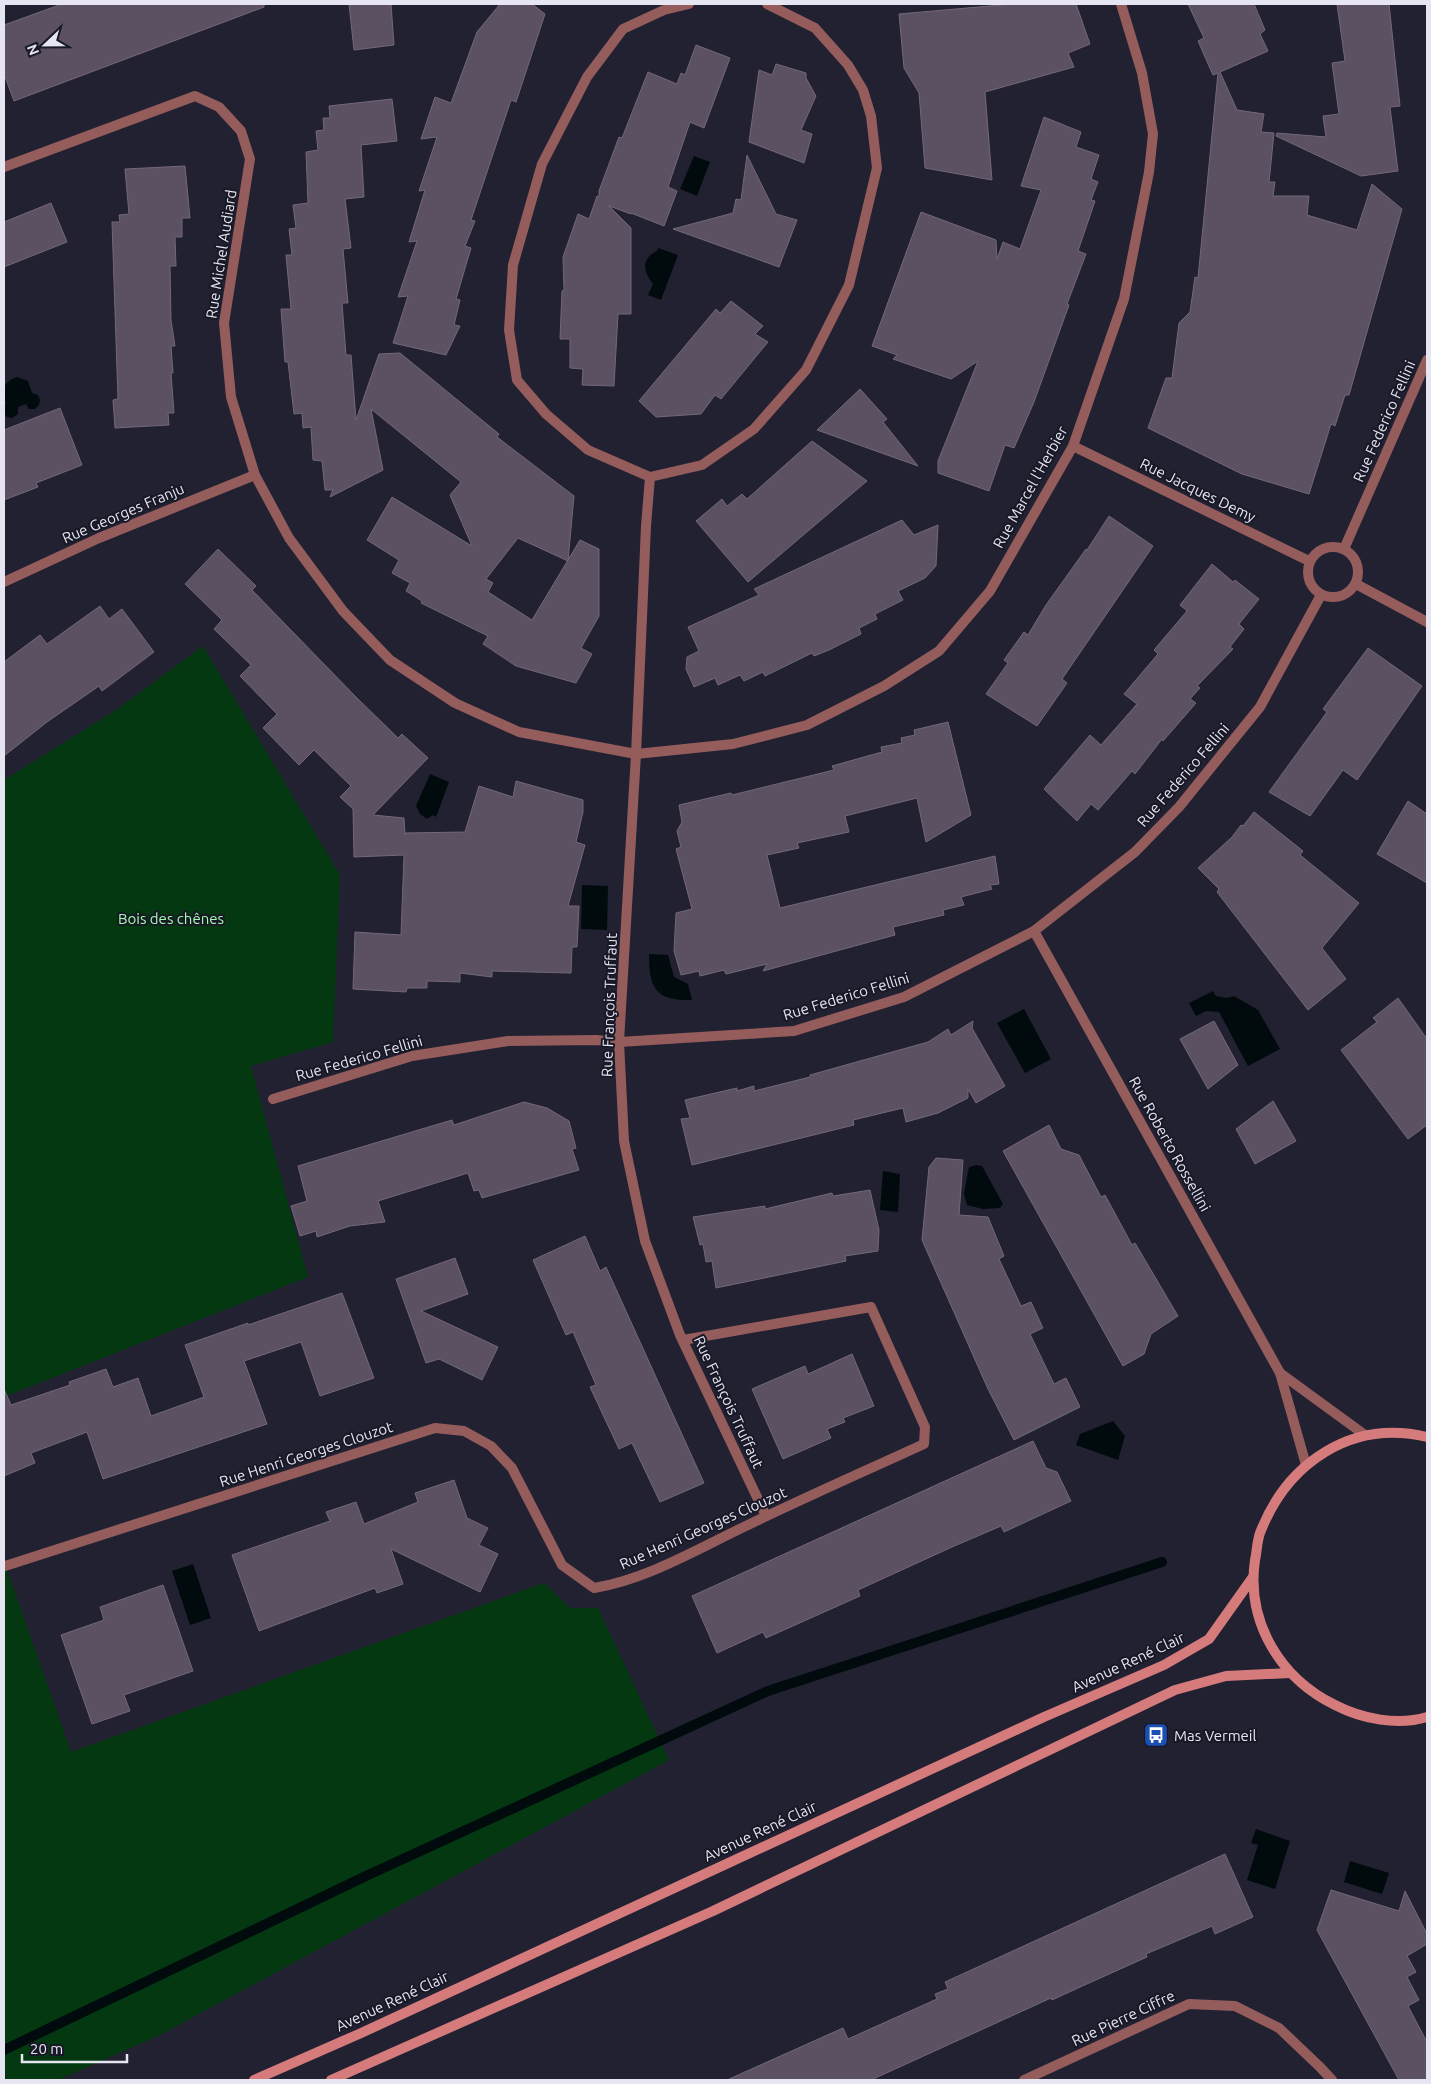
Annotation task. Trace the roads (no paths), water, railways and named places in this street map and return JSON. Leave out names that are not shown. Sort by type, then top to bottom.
[{"type":"main road","points":[[1425,1721],[1384,1720],[1349,1713],[1317,1696],[1290,1673],[1270,1644],[1257,1612],[1253,1577],[1259,1535],[1277,1496],[1306,1465],[1333,1447],[1365,1435],[1409,1433],[1427,1437]]},
{"type":"main road","name":"Avenue René Clair","points":[[254,2080],[368,2030],[1044,1717],[1164,1665],[1208,1639],[1253,1577]]},
{"type":"main road","points":[[331,2080],[713,1911],[1175,1690],[1226,1676],[1290,1673]]},
{"type":"street","points":[[689,4],[664,10],[623,29],[587,77],[542,164],[513,265],[509,330],[517,380],[546,414],[588,450],[650,478],[702,466],[754,429],[806,370],[849,285],[877,168],[871,116],[863,90],[848,65],[815,28],[766,4]]},
{"type":"street","name":"Rue Marcel l'Herbier","points":[[636,754],[733,744],[807,725],[884,686],[939,650],[990,591],[1074,446],[1124,299],[1153,134],[1142,73],[1121,4]]},
{"type":"street","name":"Rue Michel Audiard","points":[[4,167],[194,96],[219,107],[241,131],[250,159],[224,323],[231,397],[255,475],[289,538],[343,611],[390,660],[455,703],[519,732],[636,754]]},
{"type":"street","name":"Rue Federico Fellini","points":[[1344,549],[1427,360]]},
{"type":"street","name":"Rue Jacques Demy","points":[[1074,446],[1310,561]]},
{"type":"street","name":"Rue Georges Franju","points":[[4,582],[98,538],[255,475]]},
{"type":"street","name":"Rue François Truffaut","points":[[650,478],[620,1042],[624,1142],[645,1241],[683,1340],[766,1516]]},
{"type":"street","points":[[1334,546],[1344,549],[1354,557],[1359,572],[1356,584],[1347,594],[1334,598],[1322,595],[1312,587],[1307,573],[1310,561],[1321,549],[1334,546]]},
{"type":"street","points":[[1356,584],[1427,622]]},
{"type":"street","name":"Rue Federico Fellini","points":[[273,1099],[412,1056],[508,1041],[596,1040],[620,1042],[794,1031],[904,997],[1034,930],[1135,852],[1179,807],[1260,707],[1322,595]]},
{"type":"street","name":"Rue Roberto Rossellini","points":[[1034,930],[1280,1373],[1306,1465]]},
{"type":"street","name":"Rue Henri Georges Clouzot","points":[[5,1566],[435,1428],[464,1430],[491,1446],[512,1468],[562,1565],[594,1588],[608,1586],[659,1568],[766,1516],[924,1444],[926,1427],[871,1307],[683,1340]]},
{"type":"street","name":"Rue Roberto Rossellini","points":[[1280,1373],[1365,1435]]},
{"type":"street","name":"Rue Pierre Ciffre","points":[[1024,2080],[1189,2004],[1235,2006],[1279,2028],[1320,2066],[1332,2080]]},
{"type":"waterway","points":[[4,2050],[366,1876],[768,1691],[1162,1562]]},
{"type":"place","name":"Mas Vermeil","points":[[1156,1735]]},
{"type":"park label","name":"Bois des chênes","points":[[171,918]]}]
